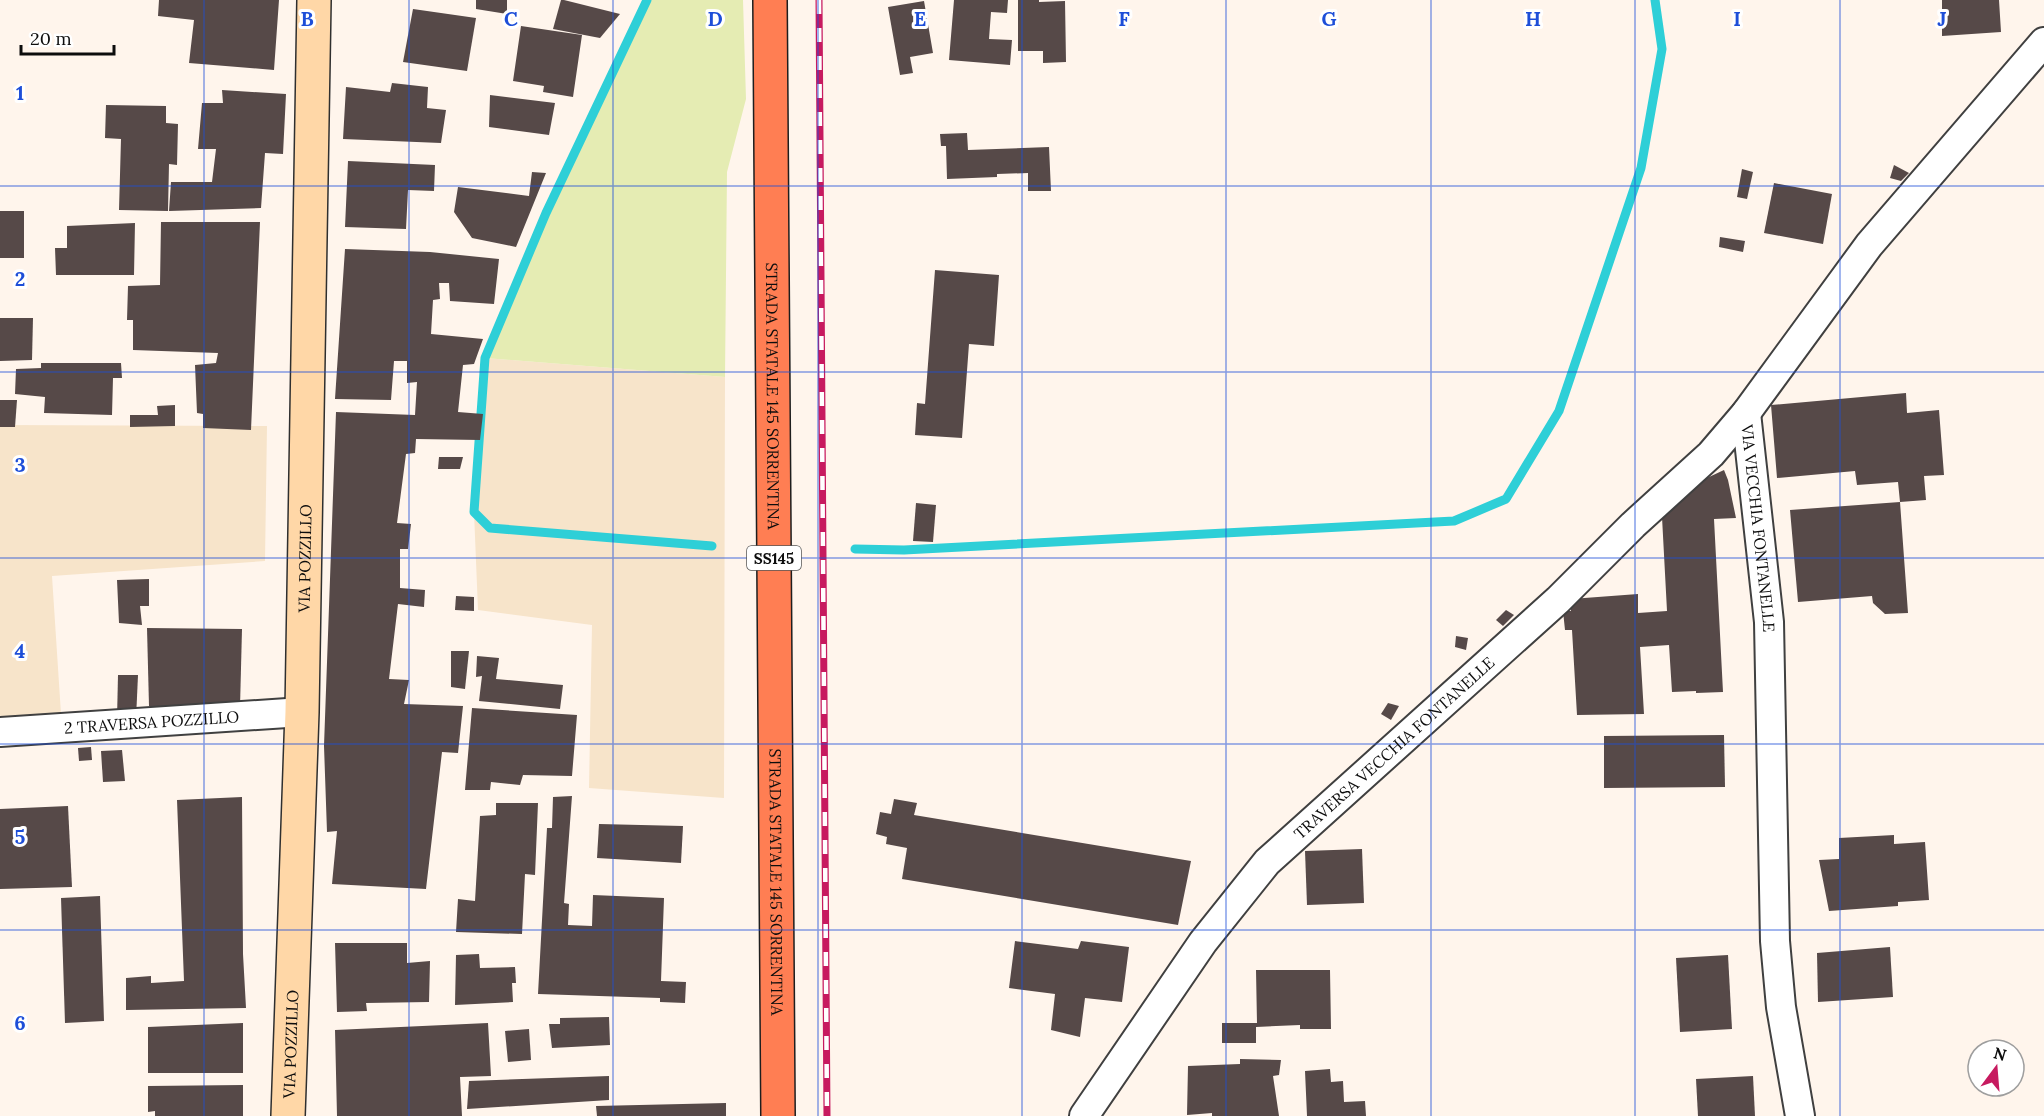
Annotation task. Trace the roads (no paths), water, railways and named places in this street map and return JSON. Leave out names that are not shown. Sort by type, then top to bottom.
[{"type":"highway","name":"STRADA STATALE 145 SORRENTINA","points":[[770,0],[778,1116]]},
{"type":"main road","name":"VIA POZZILLO","points":[[288,1116],[302,712],[314,0]]},
{"type":"street","name":"VIA VECCHIA FONTANELLE","points":[[1800,1116],[1781,1007],[1776,941],[1769,622],[1746,413],[1869,245],[2044,42]]},
{"type":"street","name":"TRAVERSA VECCHIA FONTANELLE","points":[[1084,1116],[1203,942],[1267,862],[1558,600],[1633,525],[1711,453],[1746,413]]},
{"type":"street","name":"2 TRAVERSA POZZILLO","points":[[0,732],[302,712]]},
{"type":"waterway","points":[[647,0],[546,213],[485,358],[474,512],[490,528],[712,546]]},
{"type":"waterway","points":[[855,549],[904,550],[1454,521],[1506,499],[1559,411],[1641,168],[1662,49],[1655,0]]},
{"type":"railway","points":[[819,0],[827,1116]]}]
